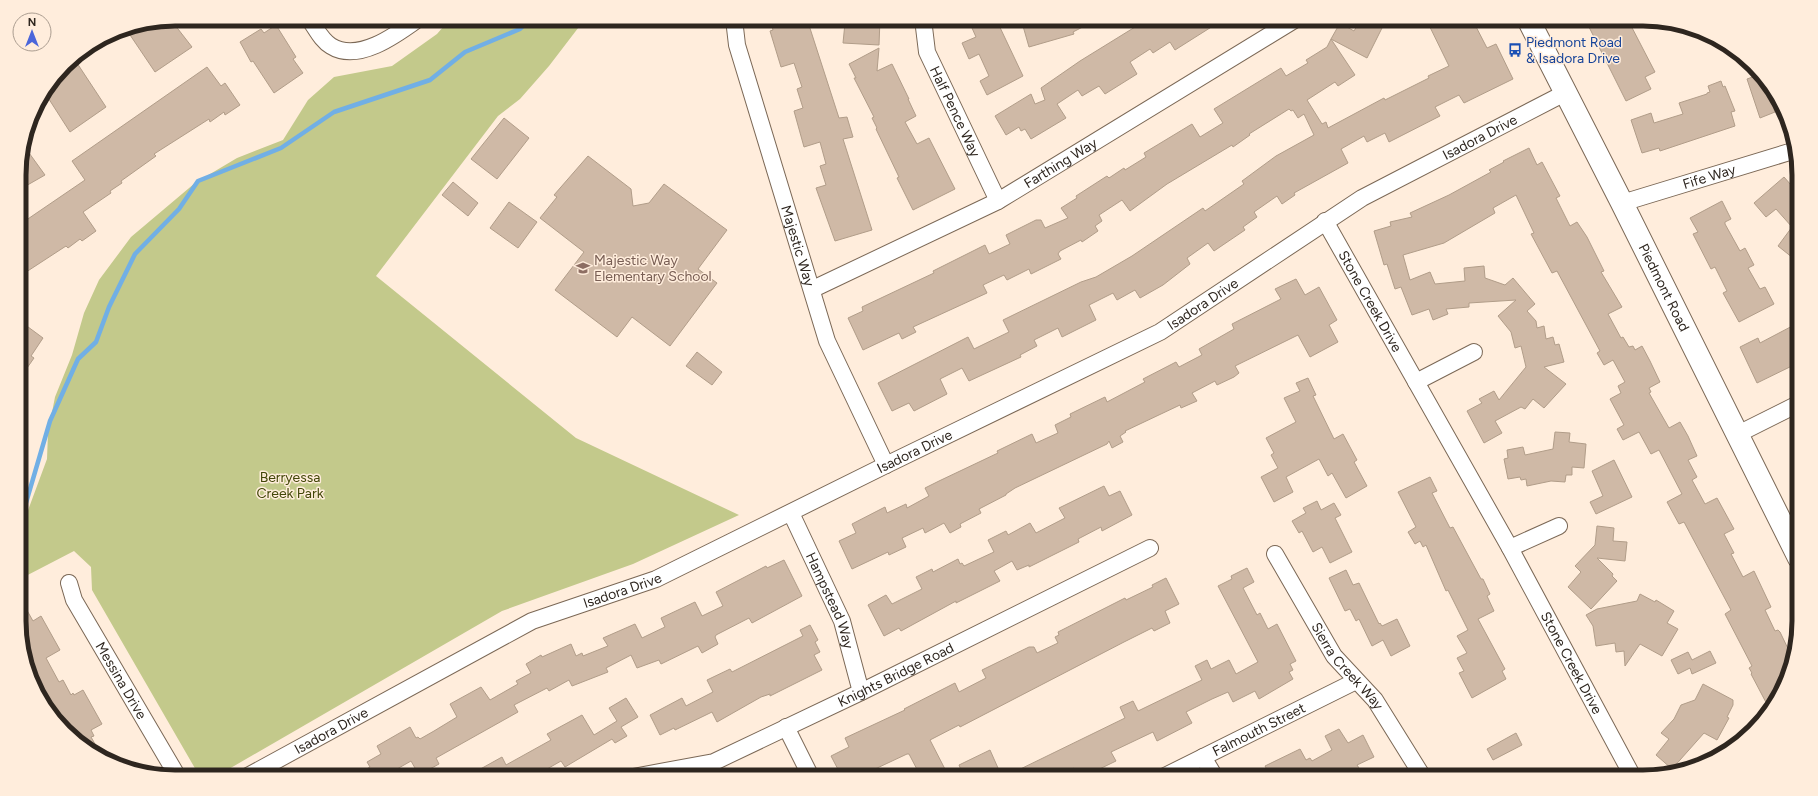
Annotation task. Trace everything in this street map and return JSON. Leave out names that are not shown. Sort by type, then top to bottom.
[{"type":"main road","name":"Piedmont Road","points":[[1532,26],[1622,203],[1792,544]]},
{"type":"street","points":[[314,26],[322,38],[330,45],[340,50],[350,52],[361,50],[388,39],[408,26]]},
{"type":"street","name":"Majestic Way","points":[[735,26],[738,45],[813,289],[827,341],[886,465]]},
{"type":"street","name":"Half Pence Way","points":[[924,26],[927,52],[998,201]]},
{"type":"street","name":"Farthing Way","points":[[813,289],[998,201],[1285,26]]},
{"type":"street","name":"Isadora Drive","points":[[259,770],[532,621],[656,579],[1160,332],[1325,221],[1362,198],[1565,92]]},
{"type":"street","name":"Fife Way","points":[[1622,203],[1790,152]]},
{"type":"street","name":"Stone Creek Drive","points":[[1325,221],[1510,548],[1629,770]]},
{"type":"street","points":[[1416,382],[1474,352]]},
{"type":"street","points":[[1738,434],[1792,407]]},
{"type":"street","name":"Hampstead Way","points":[[791,513],[842,621],[861,692]]},
{"type":"street","points":[[1510,548],[1559,526]]},
{"type":"street","name":"Knights Bridge Road","points":[[671,770],[714,762],[861,692],[1150,548]]},
{"type":"street","name":"Sierra Creek Way","points":[[1275,554],[1334,656],[1375,700],[1418,770]]},
{"type":"street","name":"Messina Drive","points":[[69,582],[74,600],[174,770]]},
{"type":"street","name":"Falmouth Street","points":[[1177,770],[1356,681]]},
{"type":"street","points":[[786,727],[808,770]]},
{"type":"street","points":[[1203,757],[1211,770]]},
{"type":"green space","name":"Berryessa Creek Park","points":[[444,26],[580,26],[549,66],[520,99],[498,116],[376,276],[576,438],[739,515],[633,564],[502,611],[227,770],[196,770],[92,590],[91,567],[74,551],[26,576],[26,516],[47,459],[48,433],[55,397],[72,355],[84,313],[99,280],[131,237],[195,183],[237,158],[283,140],[308,100],[334,77],[392,66],[437,34]]},
{"type":"building","points":[[176,26],[192,47],[155,72],[129,33],[155,27]]},
{"type":"building","points":[[277,26],[296,57],[293,59],[303,73],[274,93],[253,61],[251,62],[240,42],[261,29],[264,33]]},
{"type":"building","points":[[772,26],[809,26],[839,118],[847,117],[853,137],[843,139],[872,230],[835,241],[816,188],[826,185],[820,166],[826,164],[820,142],[804,147],[794,111],[803,108],[797,89],[802,87],[794,63],[781,67],[770,31],[773,30]]},
{"type":"building","points":[[845,26],[880,26],[879,45],[843,43]]},
{"type":"building","points":[[971,26],[999,26],[1023,76],[987,95],[980,81],[989,76],[979,54],[969,59],[962,43],[976,37]]},
{"type":"building","points":[[1023,26],[1085,26],[1073,32],[1074,34],[1029,47]]},
{"type":"building","points":[[1137,26],[1213,26],[1175,50],[1170,42],[1153,53],[1150,49],[1130,62],[1137,74],[1105,94],[1099,86],[1082,96],[1078,90],[1057,104],[1066,118],[1031,139],[1025,129],[1021,131],[1019,127],[1006,135],[995,116],[1031,94],[1035,104],[1045,100],[1041,88],[1080,61]]},
{"type":"building","points":[[1338,26],[1345,26],[1354,31],[1357,26],[1383,26],[1367,58],[1331,39]]},
{"type":"building","points":[[1429,26],[1476,26],[1487,48],[1496,44],[1513,79],[1464,103],[1459,95],[1435,107],[1440,116],[1389,142],[1385,133],[1367,142],[1364,136],[1341,149],[1348,163],[1294,193],[1295,195],[1282,204],[1277,196],[1254,212],[1257,217],[1243,227],[1245,230],[1214,251],[1208,243],[1187,258],[1190,264],[1163,285],[1140,298],[1135,290],[1117,300],[1113,293],[1089,305],[1096,320],[1062,337],[1058,328],[1034,340],[1037,346],[1020,355],[1021,357],[969,381],[962,368],[940,379],[947,394],[914,411],[909,403],[892,411],[878,383],[968,337],[974,349],[1009,332],[1003,320],[1081,282],[1096,277],[1132,256],[1203,208],[1205,211],[1244,184],[1242,181],[1276,156],[1314,135],[1304,114],[1298,118],[1293,110],[1291,111],[1289,109],[1249,134],[1250,135],[1233,147],[1232,145],[1167,184],[1130,211],[1122,200],[1099,215],[1102,221],[1095,226],[1098,231],[1082,242],[1081,240],[1060,251],[1058,254],[1061,259],[1031,274],[1029,269],[1007,280],[1004,275],[983,285],[987,293],[913,327],[916,332],[902,339],[899,333],[863,350],[848,318],[863,311],[862,307],[934,273],[933,271],[985,245],[989,254],[1010,244],[1006,235],[1036,220],[1041,220],[1045,228],[1068,218],[1061,208],[1077,198],[1076,196],[1107,176],[1109,178],[1124,168],[1125,170],[1146,157],[1144,153],[1192,124],[1200,137],[1223,123],[1214,109],[1281,68],[1286,76],[1308,63],[1306,60],[1327,47],[1331,39],[1355,75],[1338,86],[1335,82],[1307,100],[1322,124],[1326,122],[1328,128],[1384,98],[1385,100],[1429,78],[1428,76],[1449,66]]},
{"type":"building","points":[[1588,26],[1631,26],[1655,72],[1645,77],[1651,89],[1626,101]]},
{"type":"building","points":[[879,48],[877,71],[892,64],[916,116],[905,122],[917,144],[929,138],[955,189],[913,210],[897,178],[899,177],[876,129],[877,128],[872,118],[874,117],[854,78],[856,78],[849,64]]},
{"type":"building","points":[[77,63],[106,107],[70,132],[48,97],[57,84]]},
{"type":"building","points":[[207,67],[221,86],[225,83],[240,105],[225,115],[224,112],[210,122],[209,119],[154,154],[156,156],[121,181],[122,183],[110,191],[111,193],[83,212],[96,231],[82,241],[80,239],[68,248],[66,246],[26,272],[26,220],[85,180],[72,161]]},
{"type":"building","points":[[1754,76],[1761,84],[1769,96],[1775,112],[1760,118],[1747,79]]},
{"type":"building","points":[[1721,81],[1723,87],[1725,86],[1735,111],[1731,112],[1735,126],[1660,151],[1659,148],[1642,153],[1631,120],[1651,113],[1654,123],[1683,114],[1679,103],[1707,94],[1710,92],[1708,86]]},
{"type":"building","points":[[504,118],[529,138],[497,179],[471,159]]},
{"type":"building","points":[[1529,148],[1537,165],[1542,162],[1560,196],[1556,198],[1570,226],[1577,222],[1587,237],[1604,271],[1601,272],[1622,307],[1608,314],[1621,338],[1623,337],[1629,347],[1633,346],[1635,350],[1642,346],[1660,382],[1649,388],[1651,392],[1649,393],[1669,428],[1680,422],[1688,436],[1697,456],[1688,460],[1697,477],[1692,480],[1705,504],[1717,498],[1734,529],[1724,534],[1734,553],[1731,554],[1743,577],[1754,571],[1771,607],[1765,610],[1775,631],[1778,630],[1780,632],[1789,651],[1781,678],[1767,704],[1751,674],[1752,673],[1749,668],[1752,666],[1725,614],[1731,610],[1684,522],[1679,524],[1667,502],[1682,494],[1659,450],[1651,454],[1639,432],[1623,440],[1617,429],[1624,425],[1610,399],[1621,393],[1618,386],[1625,382],[1613,360],[1604,365],[1597,353],[1600,351],[1557,271],[1552,273],[1531,234],[1534,233],[1516,195],[1493,208],[1495,213],[1444,243],[1403,255],[1410,280],[1430,272],[1435,284],[1465,281],[1464,268],[1484,266],[1485,278],[1505,285],[1513,278],[1535,304],[1527,311],[1536,321],[1537,328],[1544,326],[1546,339],[1553,337],[1555,345],[1559,344],[1564,362],[1544,367],[1566,384],[1544,408],[1533,399],[1525,409],[1521,407],[1495,421],[1502,433],[1484,443],[1467,411],[1482,403],[1479,399],[1494,391],[1499,400],[1526,367],[1521,346],[1515,348],[1511,332],[1498,316],[1516,300],[1469,303],[1469,307],[1446,309],[1448,314],[1433,320],[1429,309],[1412,315],[1401,287],[1395,289],[1387,264],[1384,265],[1374,231],[1391,226],[1390,222],[1412,217],[1410,213],[1449,195],[1491,172],[1489,170],[1504,162],[1503,161]]},
{"type":"building","points":[[28,151],[45,175],[26,186]]},
{"type":"building","points":[[588,156],[631,189],[633,206],[649,203],[664,184],[727,230],[698,269],[717,283],[670,346],[632,317],[617,337],[555,290],[584,252],[540,218],[557,197],[554,195]]},
{"type":"building","points":[[1784,177],[1792,186],[1792,227],[1776,209],[1766,217],[1754,203]]},
{"type":"building","points":[[453,182],[478,203],[468,216],[442,195]]},
{"type":"building","points":[[1722,201],[1731,219],[1725,222],[1725,224],[1740,251],[1745,248],[1754,265],[1748,268],[1760,289],[1765,287],[1774,304],[1739,322],[1723,293],[1727,291],[1715,267],[1711,269],[1693,234],[1698,232],[1690,218]]},
{"type":"building","points":[[509,202],[537,222],[518,248],[490,228]]},
{"type":"building","points":[[1792,227],[1792,257],[1778,246]]},
{"type":"building","points":[[1296,279],[1305,295],[1319,287],[1337,320],[1329,325],[1338,342],[1310,357],[1298,335],[1235,366],[1239,373],[1234,377],[1217,385],[1215,381],[1192,393],[1197,401],[1181,408],[1180,405],[1125,431],[1126,432],[1120,436],[1123,442],[1112,448],[1109,441],[1107,444],[1015,488],[1006,495],[979,509],[981,513],[960,524],[961,527],[950,533],[944,523],[925,533],[923,528],[902,538],[906,547],[889,555],[888,552],[852,569],[839,541],[856,533],[852,524],[885,507],[887,513],[906,504],[907,508],[929,496],[925,488],[998,453],[997,451],[1032,434],[1036,443],[1058,433],[1055,425],[1071,417],[1070,414],[1105,397],[1107,402],[1145,382],[1143,379],[1176,362],[1179,367],[1202,355],[1199,349],[1234,329],[1232,324],[1281,299],[1275,289]]},
{"type":"building","points":[[26,325],[43,338],[31,356],[34,358],[26,369]]},
{"type":"building","points":[[1792,326],[1792,366],[1757,383],[1740,347],[1758,338],[1760,343]]},
{"type":"building","points":[[697,352],[722,372],[712,385],[686,366]]},
{"type":"building","points":[[1308,378],[1316,395],[1313,396],[1334,439],[1343,434],[1357,460],[1354,462],[1367,486],[1346,498],[1332,473],[1328,476],[1319,459],[1286,477],[1293,492],[1274,502],[1261,477],[1278,468],[1271,455],[1274,453],[1266,438],[1296,422],[1284,398],[1300,391],[1296,383]]},
{"type":"building","points":[[1555,432],[1570,433],[1569,442],[1586,444],[1584,468],[1572,467],[1572,475],[1566,475],[1565,482],[1551,481],[1527,486],[1526,479],[1521,480],[1520,477],[1508,479],[1504,459],[1508,458],[1507,450],[1523,447],[1525,455],[1553,449]]},
{"type":"building","points":[[1614,460],[1632,497],[1596,514],[1590,502],[1603,496],[1592,471]]},
{"type":"building","points":[[1430,477],[1437,491],[1432,493],[1450,528],[1453,527],[1481,579],[1483,579],[1490,594],[1487,596],[1494,611],[1478,619],[1505,669],[1502,671],[1506,679],[1472,698],[1459,673],[1464,671],[1457,658],[1467,653],[1457,636],[1468,630],[1448,590],[1446,591],[1426,545],[1423,547],[1420,541],[1415,544],[1408,532],[1416,527],[1398,492]]},
{"type":"building","points":[[1104,486],[1109,496],[1120,491],[1132,515],[1102,531],[1101,527],[1078,539],[1079,542],[1029,567],[1029,565],[1017,570],[1012,561],[994,571],[1000,581],[956,603],[956,601],[901,631],[899,628],[884,636],[868,605],[886,595],[892,604],[922,589],[916,577],[932,569],[933,572],[958,559],[960,564],[962,563],[964,566],[994,552],[988,540],[1006,531],[1008,535],[1030,523],[1036,533],[1065,518],[1059,508]]},
{"type":"building","points":[[1317,501],[1321,510],[1334,503],[1341,515],[1335,518],[1352,552],[1330,563],[1322,547],[1313,552],[1302,531],[1299,533],[1292,521],[1306,513],[1303,508]]},
{"type":"building","points":[[1597,526],[1614,528],[1613,541],[1627,542],[1625,561],[1597,558],[1613,574],[1612,576],[1617,581],[1591,609],[1568,587],[1581,572],[1575,566],[1595,545]]},
{"type":"building","points":[[784,560],[802,596],[752,623],[749,618],[716,635],[715,637],[718,644],[702,653],[698,646],[661,664],[659,660],[637,668],[631,655],[606,668],[608,672],[572,686],[569,680],[549,691],[547,688],[514,705],[518,712],[436,758],[439,764],[428,770],[416,770],[411,761],[395,770],[365,770],[370,767],[367,762],[381,754],[377,746],[410,727],[416,738],[418,737],[420,739],[457,717],[450,704],[481,687],[490,700],[518,684],[516,681],[531,673],[526,664],[541,655],[542,657],[571,644],[576,656],[582,653],[583,656],[608,646],[603,638],[635,624],[642,638],[665,627],[661,618],[695,602],[702,616],[723,606],[716,592],[766,566],[767,568]]},
{"type":"building","points":[[1247,568],[1254,582],[1243,588],[1257,615],[1260,613],[1268,629],[1277,624],[1296,661],[1290,664],[1293,670],[1289,672],[1293,679],[1259,699],[1255,691],[1233,702],[1228,692],[1212,699],[1186,712],[1192,723],[1157,741],[1153,732],[1111,752],[1116,761],[1097,770],[1075,770],[1074,768],[1070,770],[1018,770],[1125,718],[1120,707],[1133,701],[1138,711],[1202,680],[1195,666],[1207,660],[1211,669],[1229,660],[1236,674],[1258,662],[1218,586],[1232,579],[1231,576]]},
{"type":"building","points":[[1346,570],[1353,585],[1359,583],[1379,624],[1380,623],[1382,626],[1397,619],[1410,646],[1391,656],[1383,640],[1372,646],[1359,619],[1356,621],[1350,609],[1345,611],[1329,578]]},
{"type":"building","points":[[1166,578],[1179,604],[1165,611],[1170,623],[1154,631],[1152,628],[960,727],[959,725],[930,740],[945,770],[917,770],[909,754],[907,754],[873,770],[838,770],[831,756],[849,747],[845,738],[905,710],[904,709],[955,683],[959,692],[986,678],[982,670],[1029,647],[1034,647],[1037,653],[1058,643],[1055,637],[1059,635],[1058,632],[1125,598],[1126,600],[1153,587],[1152,585]]},
{"type":"building","points":[[1640,594],[1655,602],[1656,600],[1674,611],[1667,623],[1678,629],[1662,656],[1640,644],[1625,666],[1624,651],[1616,652],[1615,643],[1596,646],[1593,626],[1586,615],[1597,609],[1637,601]]},
{"type":"building","points":[[26,609],[33,621],[41,616],[60,650],[46,658],[59,682],[63,680],[71,695],[83,690],[102,724],[91,730],[94,736],[91,737],[98,748],[84,739],[63,719],[51,704],[41,687],[31,660],[27,641]]},
{"type":"building","points":[[810,625],[818,640],[815,642],[820,652],[814,655],[822,670],[770,696],[770,694],[761,697],[717,722],[712,712],[675,730],[674,728],[660,735],[650,715],[682,698],[686,706],[713,692],[707,680],[730,669],[732,672],[803,636],[800,630]]},
{"type":"building","points":[[1710,651],[1716,663],[1692,674],[1690,668],[1678,674],[1671,660],[1688,652],[1692,660]]},
{"type":"building","points":[[1703,684],[1733,700],[1733,705],[1727,717],[1729,718],[1717,740],[1704,733],[1674,767],[1670,767],[1656,755],[1669,739],[1661,733],[1674,719],[1681,705],[1695,700]]},
{"type":"building","points":[[626,698],[638,717],[621,727],[627,736],[615,743],[612,739],[565,767],[561,761],[545,770],[479,770],[502,757],[506,765],[551,740],[547,734],[582,715],[594,735],[617,721],[609,708]]},
{"type":"building","points":[[1339,729],[1348,743],[1363,735],[1374,757],[1357,765],[1360,770],[1267,770],[1265,766],[1300,749],[1306,760],[1310,758],[1312,761],[1332,750],[1325,736]]},
{"type":"building","points":[[1516,733],[1522,745],[1493,760],[1487,749]]},
{"type":"building","points":[[990,750],[998,768],[994,770],[961,770],[959,765]]},
{"type":"waterway","points":[[26,503],[50,421],[78,359],[96,342],[109,307],[135,254],[179,209],[198,181],[281,148],[334,112],[430,80],[465,52],[520,29],[523,26]]},
{"type":"place","name":"Piedmont Road & Isadora Drive","points":[[1515,50]]},
{"type":"place","name":"Majestic Way Elementary School","points":[[583,268]]}]
